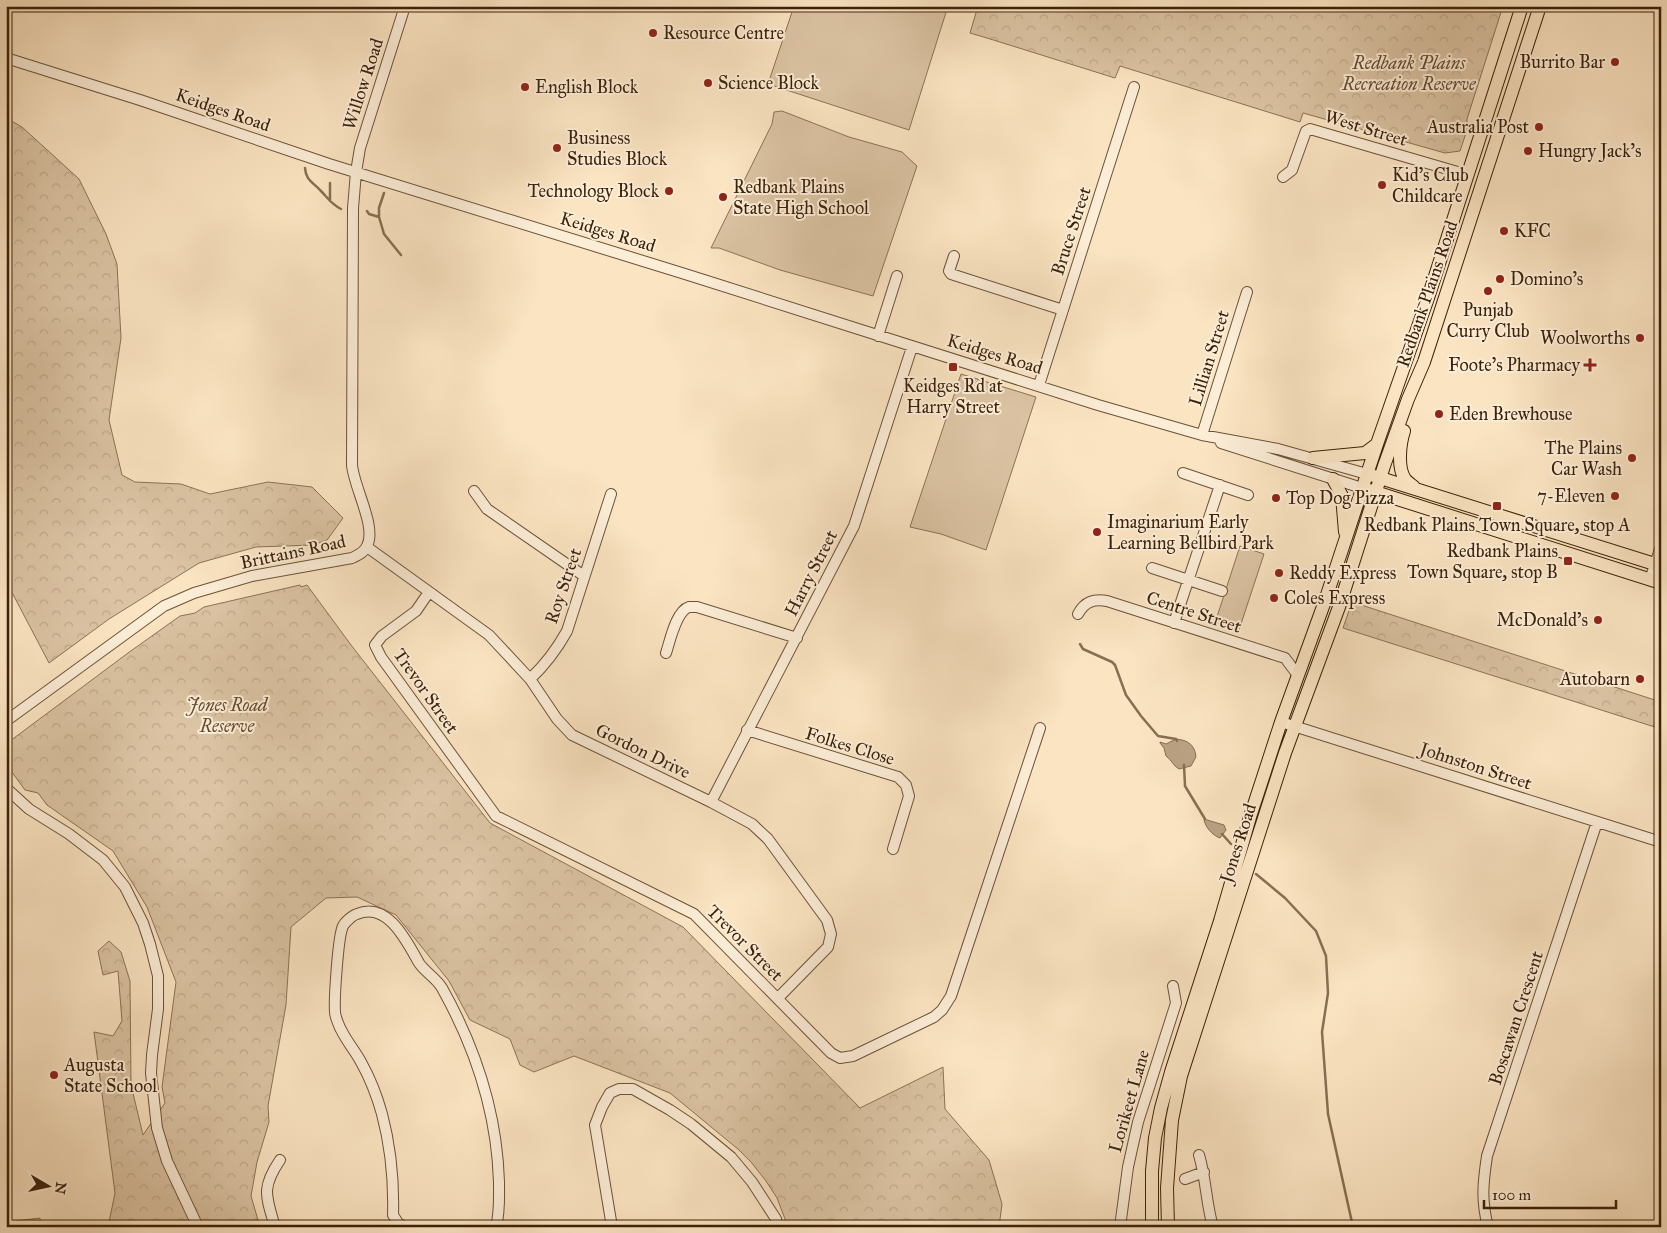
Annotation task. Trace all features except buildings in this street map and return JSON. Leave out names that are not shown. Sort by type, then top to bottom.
[{"type":"main road","name":"Redbank Plains Road","points":[[1362,488],[1428,298],[1522,6]]},
{"type":"main road","name":"Redbank Plains Road","points":[[1380,478],[1424,362],[1540,6]]},
{"type":"main road","points":[[1416,489],[1404,479],[1400,458],[1401,441],[1414,401],[1417,377]]},
{"type":"main road","points":[[1313,458],[1365,453],[1377,444]]},
{"type":"main road","points":[[1367,474],[1658,565]]},
{"type":"main road","name":"Jones Road","points":[[1168,1227],[1167,1188],[1171,1128],[1181,1076],[1295,726],[1339,607],[1380,478]]},
{"type":"main road","points":[[1333,479],[1342,496],[1346,537]]},
{"type":"main road","name":"Jones Road","points":[[1152,1227],[1152,1171],[1161,1108],[1171,1072],[1281,722],[1362,488]]},
{"type":"main road","name":"Keidges Road","points":[[1362,488],[1376,492]]},
{"type":"main road","points":[[1376,492],[1655,582]]},
{"type":"main road","points":[[1518,521],[1525,533],[1569,548],[1576,557]]},
{"type":"street","name":"Willow Road","points":[[356,172],[360,148],[405,6]]},
{"type":"street","name":"Keidges Road","points":[[6,58],[356,172],[1098,405],[1202,435],[1278,449],[1367,474]]},
{"type":"street","name":"Bruce Street","points":[[1039,385],[1134,87]]},
{"type":"street","name":"West Street","points":[[1283,177],[1292,170],[1306,131],[1310,129],[1468,175]]},
{"type":"street","name":"Brittains Road","points":[[6,721],[164,606],[194,592],[252,576],[352,558],[362,553],[367,546],[370,538],[370,525],[354,478],[352,465],[352,233],[356,172]]},
{"type":"street","points":[[954,256],[949,271],[951,274],[1063,310]]},
{"type":"street","points":[[878,336],[897,276]]},
{"type":"street","name":"Lillian Street","points":[[1202,435],[1247,292]]},
{"type":"street","name":"Harry Street","points":[[711,802],[854,526],[912,347]]},
{"type":"street","name":"Keidges Road","points":[[1202,435],[1222,444],[1362,488]]},
{"type":"street","points":[[1183,473],[1248,495]]},
{"type":"street","points":[[1174,623],[1220,485]]},
{"type":"street","points":[[474,491],[487,509],[584,576]]},
{"type":"street","name":"Roy Street","points":[[530,679],[547,661],[567,631],[611,494]]},
{"type":"street","name":"Gordon Drive","points":[[367,546],[489,635],[530,679],[557,719],[572,735],[711,802],[752,824],[768,839],[827,920],[831,934],[828,946],[778,998]]},
{"type":"street","points":[[1655,582],[1661,546]]},
{"type":"street","points":[[1152,568],[1222,591]]},
{"type":"street","name":"Trevor Street","points":[[429,592],[416,611],[382,636],[376,645],[381,657],[496,816],[694,914],[831,1053],[840,1058],[853,1056],[934,1017],[942,1010],[952,996],[1040,728]]},
{"type":"street","name":"Centre Street","points":[[1078,614],[1088,602],[1099,600],[1284,658]]},
{"type":"street","points":[[666,653],[681,614],[689,608],[697,607],[796,638]]},
{"type":"street","points":[[1284,658],[1305,653]]},
{"type":"street","points":[[1284,658],[1297,674]]},
{"type":"street","name":"Johnston Street","points":[[1281,722],[1661,842]]},
{"type":"street","name":"Folkes Close","points":[[748,730],[898,778],[906,785],[909,796],[893,849]]},
{"type":"street","points":[[6,788],[29,809],[69,834],[103,860],[124,888],[143,923],[158,976],[158,1009],[153,1040],[151,1073],[157,1128],[167,1161],[198,1227]]},
{"type":"street","name":"Boscawan Crescent","points":[[1488,1227],[1482,1184],[1488,1156],[1597,822]]},
{"type":"street","points":[[404,1227],[398,1223],[393,1215],[391,1155],[379,1105],[362,1063],[339,1026],[335,1013],[343,925],[357,914],[369,912],[382,914],[397,928],[411,947],[420,965],[440,986],[462,1028],[480,1074],[495,1135],[499,1204],[497,1226]]},
{"type":"street","name":"Lorikeet Lane","points":[[1120,1227],[1128,1167],[1138,1122],[1176,1003],[1173,986]]},
{"type":"street","points":[[612,1227],[595,1125],[610,1092],[619,1089],[633,1089],[691,1124],[731,1157],[752,1182],[776,1219],[778,1227]]},
{"type":"street","points":[[1198,1155],[1204,1172],[1213,1227]]},
{"type":"street","points":[[275,1227],[266,1195],[270,1174],[280,1160]]},
{"type":"street","points":[[1185,1179],[1204,1172]]},
{"type":"green space","points":[[794,6],[948,6],[909,130],[768,84]]},
{"type":"green space","name":"Redbank Plains Recreation Reserve","points":[[978,6],[1503,6],[1467,119],[1467,130],[1460,151],[1445,153],[1303,113],[1300,122],[1120,66],[1115,78],[970,33]]},
{"type":"green space","points":[[782,111],[849,137],[902,152],[917,166],[873,296],[780,270],[719,248],[711,248],[772,124],[774,112]]},
{"type":"green space","points":[[6,118],[22,127],[79,179],[106,234],[117,264],[121,338],[109,420],[122,475],[135,482],[181,484],[210,494],[268,482],[312,487],[343,518],[327,540],[313,545],[256,547],[199,563],[109,619],[49,663],[6,581]]},
{"type":"green space","points":[[961,374],[1036,397],[986,550],[941,534],[910,527]]},
{"type":"green space","points":[[1240,546],[1264,554],[1239,630],[1215,623]]},
{"type":"green space","name":"Jones Road Reserve","points":[[300,585],[301,587],[307,585],[351,645],[490,823],[683,927],[860,1108],[943,1067],[945,1109],[989,1160],[1002,1204],[999,1227],[786,1227],[777,1198],[751,1162],[670,1093],[574,1056],[534,1072],[520,1065],[510,1039],[470,1020],[449,981],[396,915],[357,897],[326,898],[291,927],[286,1005],[268,1106],[269,1122],[257,1162],[251,1196],[260,1227],[108,1227],[115,1193],[94,1032],[113,1036],[122,1021],[118,971],[103,975],[98,951],[109,941],[121,952],[130,981],[131,1085],[143,1135],[165,1103],[162,1087],[176,982],[147,907],[113,851],[47,805],[38,793],[25,790],[6,764],[6,744],[180,616],[195,613],[204,607]]},
{"type":"green space","points":[[1352,602],[1661,702],[1661,729],[1343,628]]},
{"type":"green space","points":[[40,1218],[40,1227],[6,1227],[6,1222]]},
{"type":"shaded area","points":[[1176,739],[1187,742],[1194,749],[1196,757],[1191,766],[1179,769],[1166,756],[1160,742],[1166,744]]},
{"type":"shaded area","points":[[1204,819],[1224,825],[1226,830],[1220,838],[1209,830]]},
{"type":"waterway","points":[[305,168],[310,181],[332,203],[341,209]]},
{"type":"waterway","points":[[330,183],[330,201]]},
{"type":"waterway","points":[[379,217],[379,208],[384,193]]},
{"type":"waterway","points":[[367,211],[369,214],[379,217],[384,234],[401,255]]},
{"type":"waterway","points":[[1080,644],[1083,649],[1112,662],[1115,665],[1126,695],[1141,716],[1158,736],[1176,739],[1177,741]]},
{"type":"waterway","points":[[1184,765],[1185,786],[1205,819]]},
{"type":"waterway","points":[[1222,834],[1231,844]]},
{"type":"waterway","points":[[1256,874],[1285,898],[1316,931],[1326,956],[1328,993],[1322,1032],[1328,1114],[1353,1227]]},
{"type":"place","name":"Resource Centre","points":[[653,33]]},
{"type":"place","name":"Burrito Bar","points":[[1615,62]]},
{"type":"place","name":"Science Block","points":[[708,83]]},
{"type":"place","name":"English Block","points":[[525,87]]},
{"type":"place","name":"Australia Post","points":[[1539,127]]},
{"type":"place","name":"Business Studies Block","points":[[557,148]]},
{"type":"place","name":"Hungry Jack's","points":[[1528,151]]},
{"type":"place","name":"Kid's Club Childcare","points":[[1382,185]]},
{"type":"place","name":"Technology Block","points":[[669,191]]},
{"type":"place","name":"Redbank Plains State High School","points":[[723,197]]},
{"type":"place","name":"KFC","points":[[1504,231]]},
{"type":"place","name":"Domino's","points":[[1500,279]]},
{"type":"place","name":"Punjab Curry Club","points":[[1488,291]]},
{"type":"place","name":"Woolworths","points":[[1640,338]]},
{"type":"place","name":"Foote's Pharmacy","points":[[1590,365]]},
{"type":"place","name":"Keidges Rd at Harry Street","points":[[953,367]]},
{"type":"place","name":"Eden Brewhouse","points":[[1439,414]]},
{"type":"place","name":"The Plains Car Wash","points":[[1632,458]]},
{"type":"place","name":"7-Eleven","points":[[1615,496]]},
{"type":"place","name":"Top Dog Pizza","points":[[1276,498]]},
{"type":"place","name":"Redbank Plains Town Square, stop A","points":[[1497,506]]},
{"type":"place","name":"Imaginarium Early Learning Bellbird Park","points":[[1097,532]]},
{"type":"place","name":"Redbank Plains Town Square, stop B","points":[[1568,561]]},
{"type":"place","name":"Reddy Express","points":[[1279,573]]},
{"type":"place","name":"Coles Express","points":[[1274,598]]},
{"type":"place","name":"McDonald's","points":[[1598,620]]},
{"type":"place","name":"Autobarn","points":[[1640,679]]},
{"type":"place","name":"Augusta State School","points":[[54,1075]]}]
